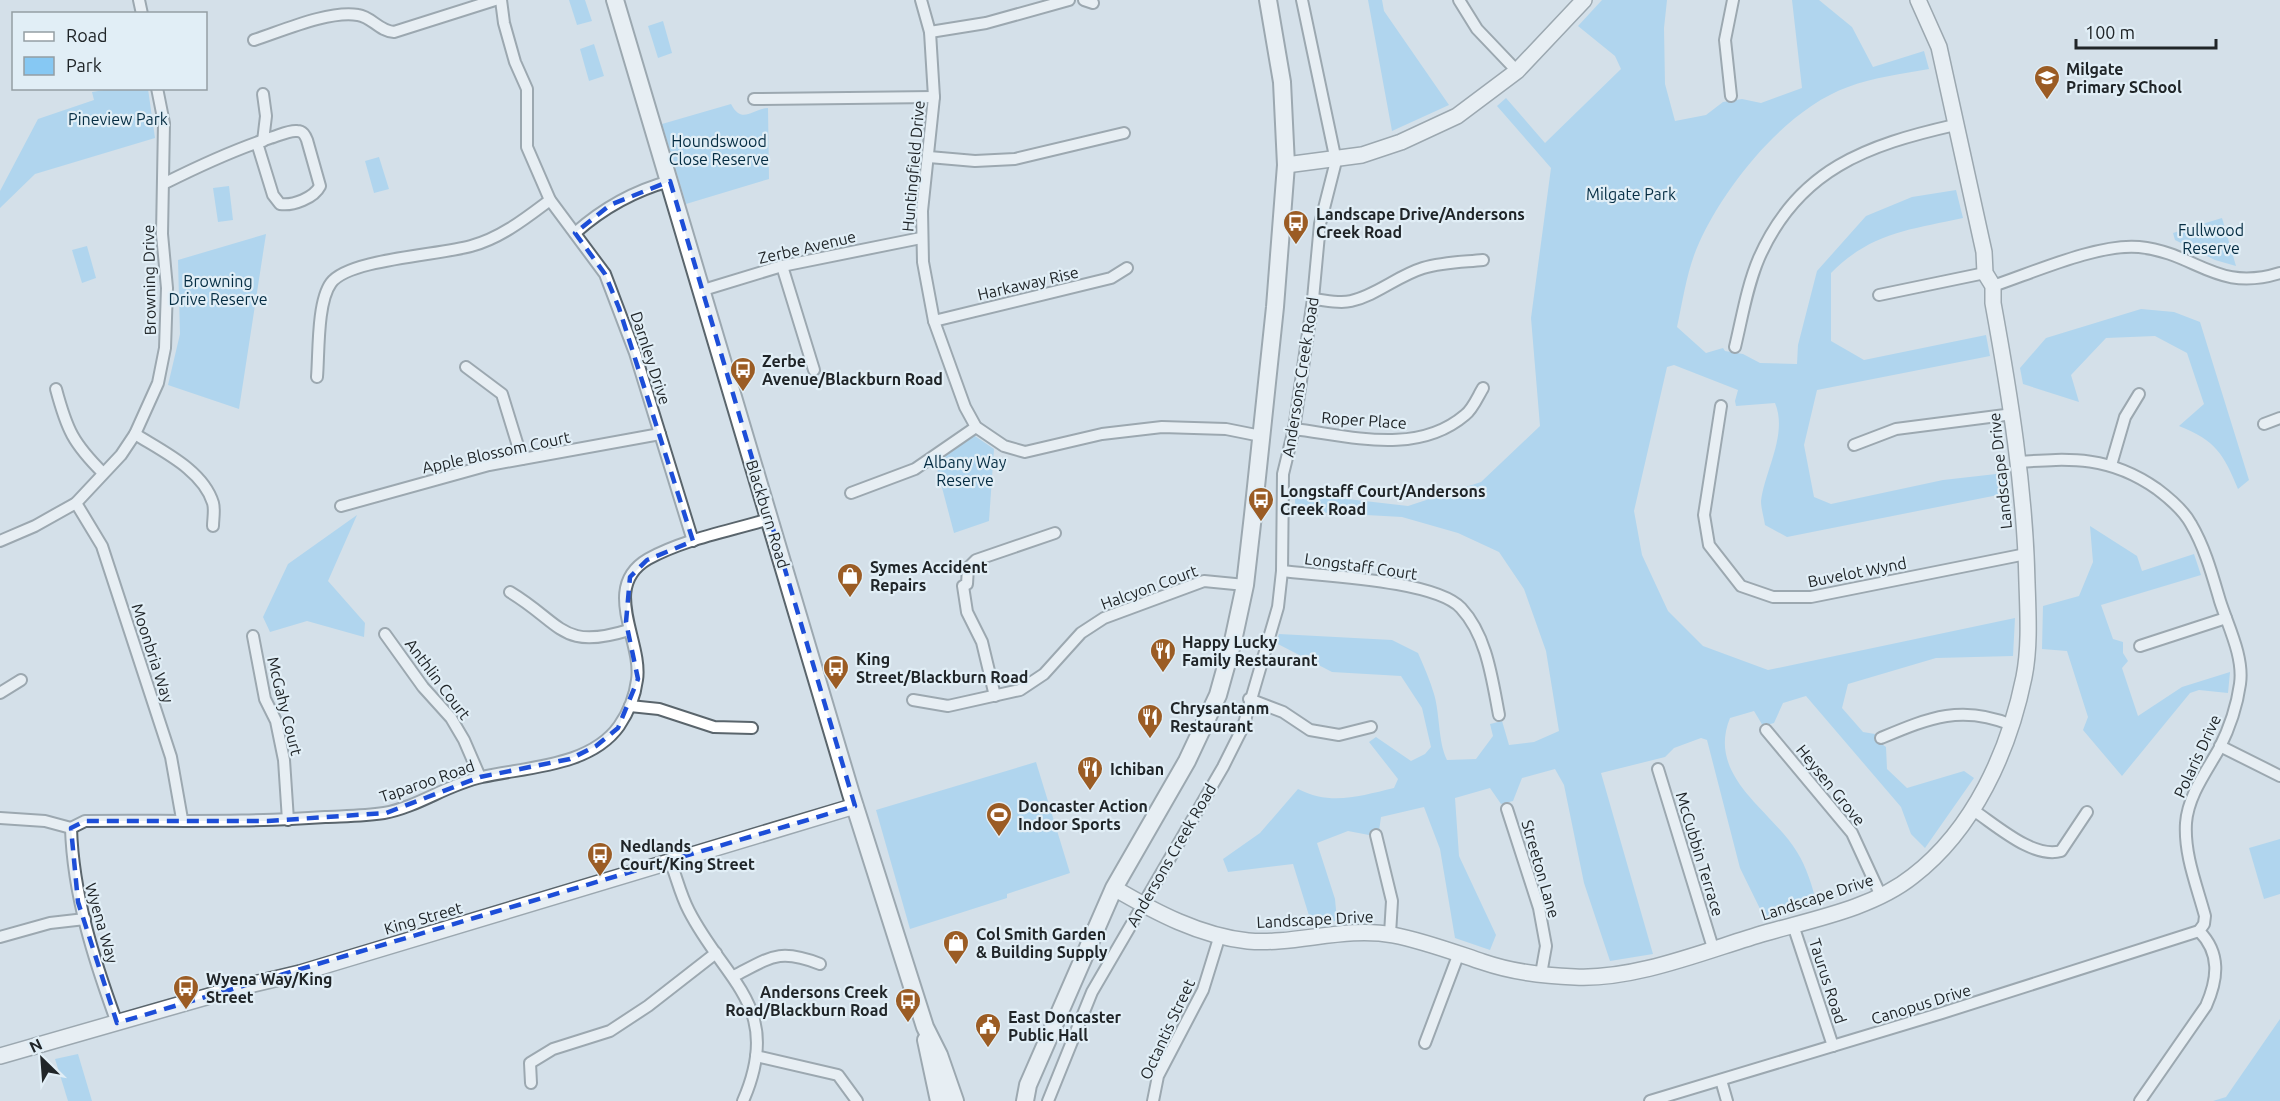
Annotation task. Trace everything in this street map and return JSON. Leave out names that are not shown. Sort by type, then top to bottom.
[{"type":"main road","name":"Blackburn Road","points":[[615,0],[855,806],[925,1027],[939,1055],[955,1101]]},
{"type":"main road","name":"Andersons Creek Road","points":[[1017,1101],[1027,1093],[1114,888],[1186,761],[1218,695],[1233,641],[1245,585],[1275,307],[1286,165],[1282,82],[1268,0]]},
{"type":"main road","name":"Blackburn Road","points":[[925,1027],[928,1059],[939,1101]]},
{"type":"street","points":[[254,40],[344,13],[361,15],[383,31],[394,32],[495,0]]},
{"type":"street","name":"Darnley Drive","points":[[501,0],[504,23],[515,62],[527,89],[527,147],[550,200],[605,274],[635,353],[693,542]]},
{"type":"street","name":"Huntingfield Drive","points":[[921,0],[930,32],[934,97],[921,238],[922,262],[934,321],[965,407],[976,427],[1004,446],[1025,452],[1102,434],[1162,427],[1226,429],[1261,436]]},
{"type":"street","points":[[930,32],[986,23],[1069,0]]},
{"type":"street","name":"Andersons Creek Road","points":[[1048,1101],[1092,992],[1243,728],[1278,607],[1282,571],[1283,474],[1294,429],[1313,300],[1320,224],[1336,160],[1302,0]]},
{"type":"street","points":[[1459,0],[1478,29],[1517,71]]},
{"type":"street","points":[[1286,165],[1336,160],[1401,142],[1457,116],[1517,71],[1584,0]]},
{"type":"street","points":[[1731,96],[1725,40],[1733,0]]},
{"type":"street","name":"Landscape Drive","points":[[1114,888],[1190,927],[1250,941],[1367,932],[1390,934],[1459,953],[1485,963],[1541,974],[1579,977],[1635,971],[1793,925],[1881,896],[1912,877],[1943,849],[1972,810],[2012,725],[2025,674],[2028,621],[2026,554],[2013,414],[1984,252],[1938,47],[1918,0]]},
{"type":"street","name":"Browning Drive","points":[[0,541],[35,526],[76,503],[121,455],[135,434],[158,383],[165,348],[167,288],[162,234],[165,183],[164,123],[157,90]]},
{"type":"street","points":[[165,183],[222,155],[260,142],[298,131],[303,133],[320,186],[313,196],[285,205],[275,199],[260,142],[266,116],[263,94]]},
{"type":"street","points":[[754,99],[934,97]]},
{"type":"street","points":[[1735,347],[1749,287],[1759,259],[1789,210],[1812,186],[1836,166],[1863,151],[1890,140],[1955,125]]},
{"type":"street","points":[[929,157],[975,161],[1015,159],[1124,133]]},
{"type":"street","points":[[575,233],[610,205],[638,191],[670,181]]},
{"type":"street","points":[[317,377],[324,302],[335,277],[355,267],[473,246],[522,222],[550,200]]},
{"type":"street","name":"Zerbe Avenue","points":[[700,291],[782,266],[921,238]]},
{"type":"street","points":[[1879,295],[1989,279],[2103,250],[2137,247],[2169,253],[2219,276],[2252,280],[2280,273]]},
{"type":"street","points":[[1313,300],[1348,302],[1372,294],[1402,276],[1422,268],[1446,262],[1483,260]]},
{"type":"street","points":[[782,266],[814,370]]},
{"type":"street","name":"Harkaway Rise","points":[[934,321],[1111,278],[1127,268]]},
{"type":"street","points":[[466,367],[502,394],[522,459]]},
{"type":"street","points":[[56,388],[69,434],[103,473]]},
{"type":"street","name":"Roper Place","points":[[1294,429],[1389,441],[1413,439],[1440,432],[1467,414],[1482,388]]},
{"type":"street","points":[[2111,465],[2125,417],[2139,394]]},
{"type":"street","name":"Buvelot Wynd","points":[[1721,406],[1704,515],[1709,545],[1741,586],[1773,597],[1811,597],[2026,554]]},
{"type":"street","points":[[1854,445],[1896,429],[2013,414]]},
{"type":"street","points":[[2264,424],[2280,418]]},
{"type":"street","points":[[851,493],[915,469],[976,427]]},
{"type":"street","points":[[135,434],[178,461],[196,477],[207,490],[213,504],[213,526]]},
{"type":"street","name":"Apple Blossom Court","points":[[340,506],[459,473],[660,434]]},
{"type":"street","name":"Polaris Drive","points":[[2018,462],[2065,459],[2111,465],[2141,478],[2168,497],[2190,522],[2205,550],[2238,655],[2241,682],[2233,715],[2220,746],[2194,794],[2186,821],[2187,851],[2205,916],[2204,924],[2199,931]]},
{"type":"street","name":"Moonbria Way","points":[[76,503],[102,546],[171,757],[182,819]]},
{"type":"street","name":"Taparoo Road","points":[[0,818],[45,821],[64,824],[71,828],[85,821],[288,820],[386,813],[480,777],[570,759],[596,746],[618,728],[630,706],[638,679],[625,596],[630,577],[647,560],[693,542],[769,519]]},
{"type":"street","points":[[995,696],[982,642],[967,612],[963,586],[967,584],[968,568],[976,560],[1055,533]]},
{"type":"street","name":"Longstaff Court","points":[[1282,571],[1401,585],[1432,591],[1460,606],[1474,627],[1487,657],[1499,715]]},
{"type":"street","name":"Halcyon Court","points":[[913,700],[948,706],[1020,690],[1044,674],[1081,633],[1104,618],[1204,581],[1245,585]]},
{"type":"street","points":[[510,592],[533,606],[568,635],[586,639],[605,637],[629,630]]},
{"type":"street","points":[[2140,646],[2226,618]]},
{"type":"street","name":"Anthlin Court","points":[[385,634],[423,687],[451,718],[464,740],[480,777]]},
{"type":"street","name":"McGahy Court","points":[[253,636],[266,699],[276,721],[284,760],[288,820]]},
{"type":"street","points":[[0,693],[21,680]]},
{"type":"street","points":[[1250,699],[1283,712],[1310,730],[1339,735],[1371,727]]},
{"type":"street","points":[[630,706],[659,709],[714,727],[752,728]]},
{"type":"street","points":[[1881,738],[1921,721],[1952,714],[1988,715],[2012,725]]},
{"type":"street","name":"Heysen Grove","points":[[1766,730],[1852,833],[1881,896]]},
{"type":"street","points":[[2220,746],[2280,776]]},
{"type":"street","name":"McCubbin Terrace","points":[[1658,769],[1713,948]]},
{"type":"street","name":"King Street","points":[[0,1056],[300,973],[855,806]]},
{"type":"street","name":"Streeton Lane","points":[[1507,809],[1539,908],[1546,946],[1541,974]]},
{"type":"street","points":[[1972,810],[2036,851],[2049,855],[2061,851],[2087,812]]},
{"type":"street","name":"Wyena Way","points":[[71,828],[72,866],[78,902],[117,1023]]},
{"type":"street","points":[[1376,835],[1392,901],[1390,934]]},
{"type":"street","points":[[671,863],[688,910],[746,996],[755,1025],[754,1076],[742,1101]]},
{"type":"street","points":[[0,937],[50,923],[85,919]]},
{"type":"street","name":"Taurus Road","points":[[1793,925],[1833,1046]]},
{"type":"street","points":[[2140,1101],[2206,1006],[2212,992],[2216,956],[2210,941],[2199,931]]},
{"type":"street","name":"Canopus Drive","points":[[1650,1101],[2199,931]]},
{"type":"street","name":"Octantis Street","points":[[1153,1101],[1158,1076],[1203,990],[1220,935]]},
{"type":"street","points":[[531,1083],[530,1064],[553,1049],[610,1031],[648,1006],[716,952]]},
{"type":"street","points":[[1425,1043],[1459,953]]},
{"type":"street","points":[[734,976],[773,956],[795,954],[820,964]]},
{"type":"street","points":[[756,1056],[838,1075],[857,1101]]},
{"type":"street","points":[[1720,1080],[1727,1101]]},
{"type":"highlighted area","points":[[670,181],[855,806],[117,1023],[78,902],[71,828],[85,821],[268,821],[386,813],[480,777],[570,759],[596,746],[618,728],[638,679],[626,622],[630,577],[647,560],[693,541],[619,308],[605,274],[575,233],[610,205]]},
{"type":"green space","points":[[569,0],[585,0],[592,21],[577,25]]},
{"type":"green space","points":[[1368,0],[1382,0],[1384,11],[1449,105],[1392,131]]},
{"type":"green space","name":"Milgate Park","points":[[1602,0],[1667,0],[1664,28],[1665,84],[1675,121],[1706,115],[1723,102],[1742,99],[1761,103],[1802,88],[1792,0],[1819,0],[1852,27],[1873,67],[1924,51],[1929,69],[1868,81],[1825,98],[1802,112],[1760,152],[1725,197],[1699,243],[1688,274],[1677,327],[1706,353],[1723,348],[1725,351],[1743,354],[1760,363],[1797,364],[1798,345],[1817,271],[1866,216],[1912,197],[1956,190],[1963,218],[1908,230],[1877,241],[1846,259],[1831,273],[1831,341],[1864,360],[1986,335],[1990,356],[1817,390],[1804,445],[1814,497],[1831,504],[1943,480],[2005,473],[2008,493],[1787,537],[1765,525],[1761,504],[1779,427],[1775,403],[1736,406],[1738,390],[1674,365],[1667,367],[1634,511],[1642,555],[1668,611],[1703,646],[1768,670],[2015,618],[2013,656],[1936,658],[1848,684],[1842,708],[1863,732],[1875,734],[1879,742],[1886,747],[1887,769],[1907,788],[1964,771],[1974,778],[1925,848],[1911,834],[1901,807],[1806,696],[1783,703],[1774,723],[1763,726],[1754,711],[1730,718],[1725,739],[1727,758],[1734,775],[1797,852],[1817,904],[1765,919],[1740,868],[1707,740],[1701,738],[1674,748],[1665,757],[1601,773],[1653,954],[1610,961],[1584,883],[1564,785],[1555,769],[1522,778],[1513,801],[1501,804],[1490,788],[1455,798],[1459,856],[1496,935],[1490,950],[1455,938],[1440,849],[1424,807],[1381,817],[1379,831],[1369,835],[1348,831],[1317,843],[1335,899],[1337,921],[1311,922],[1293,864],[1228,872],[1223,859],[1260,833],[1298,789],[1322,797],[1346,798],[1394,788],[1398,779],[1369,742],[1376,737],[1411,761],[1425,754],[1431,747],[1422,708],[1401,676],[1332,672],[1276,643],[1279,634],[1392,640],[1418,653],[1434,694],[1442,745],[1447,760],[1476,759],[1493,736],[1490,724],[1502,721],[1509,745],[1534,742],[1559,731],[1546,651],[1524,589],[1499,552],[1458,533],[1402,517],[1295,511],[1295,493],[1408,506],[1481,482],[1540,426],[1531,318],[1551,168],[1497,106],[1506,98],[1545,143],[1621,69],[1615,56],[1578,26]]},
{"type":"green space","points":[[663,21],[672,53],[658,58],[648,26]]},
{"type":"green space","points":[[594,44],[604,76],[589,81],[580,49]]},
{"type":"green space","name":"Pineview Park","points":[[148,90],[155,138],[35,174],[0,208],[0,191],[38,119],[94,100],[92,92]]},
{"type":"green space","name":"Houndswood Close Reserve","points":[[731,104],[739,114],[743,115],[768,108],[769,179],[686,204],[662,124]]},
{"type":"green space","points":[[379,157],[389,189],[374,193],[365,161]]},
{"type":"green space","points":[[229,186],[233,220],[218,222],[213,188]]},
{"type":"green space","name":"Fullwood Reserve","points":[[2222,218],[2236,266],[2215,260],[2175,240],[2173,233]]},
{"type":"green space","name":"Browning Drive Reserve","points":[[266,234],[239,409],[168,385],[180,334],[178,260]]},
{"type":"green space","points":[[87,246],[96,278],[82,283],[72,250]]},
{"type":"green space","points":[[2141,309],[2174,312],[2200,322],[2249,480],[2238,489],[2228,466],[2217,450],[2202,437],[2179,426],[2204,404],[2187,353],[2155,336],[2106,338],[2071,375],[2079,402],[2023,384],[2020,368],[2046,338]]},
{"type":"green space","name":"Albany Way Reserve","points":[[972,434],[994,449],[989,521],[954,533],[935,461]]},
{"type":"green space","points":[[357,515],[328,581],[365,623],[364,637],[307,621],[270,632],[263,617],[288,564]]},
{"type":"green space","points":[[2090,526],[2137,556],[2142,571],[2194,554],[2201,575],[2101,605],[2113,639],[2123,642],[2123,653],[2128,661],[2122,668],[2138,716],[2182,687],[2230,672],[2228,693],[2199,690],[2190,693],[2122,776],[2083,730],[2088,717],[2067,651],[2042,649],[2043,606],[2079,596],[2093,562]]},
{"type":"green space","points":[[1036,762],[1070,873],[1007,894],[1007,898],[910,929],[876,810]]},
{"type":"green space","points":[[2280,839],[2280,894],[2264,899],[2249,848]]},
{"type":"green space","points":[[2280,1019],[2280,1101],[2213,1101],[2226,1097]]},
{"type":"green space","points":[[78,1054],[92,1101],[68,1101],[55,1059]]},
{"type":"place","name":"Milgate Primary SChool","points":[[2047,101]]},
{"type":"place","name":"Landscape Drive/Andersons Creek Road","points":[[1296,246]]},
{"type":"place","name":"Zerbe Avenue/Blackburn Road","points":[[743,393]]},
{"type":"place","name":"Longstaff Court/Andersons Creek Road","points":[[1261,523]]},
{"type":"place","name":"Symes Accident Repairs","points":[[850,599]]},
{"type":"place","name":"Happy Lucky Family Restaurant","points":[[1163,674]]},
{"type":"place","name":"King Street/Blackburn Road","points":[[836,691]]},
{"type":"place","name":"Chrysantanm Restaurant","points":[[1150,740]]},
{"type":"place","name":"Ichiban","points":[[1090,792]]},
{"type":"place","name":"Doncaster Action Indoor Sports","points":[[999,838]]},
{"type":"place","name":"Nedlands Court/King Street","points":[[600,878]]},
{"type":"place","name":"Col Smith Garden & Building Supply","points":[[956,966]]},
{"type":"place","name":"Wyena Way/King Street","points":[[186,1011]]},
{"type":"place","name":"Andersons Creek Road/Blackburn Road","points":[[908,1024]]},
{"type":"place","name":"East Doncaster Public Hall","points":[[988,1049]]}]
